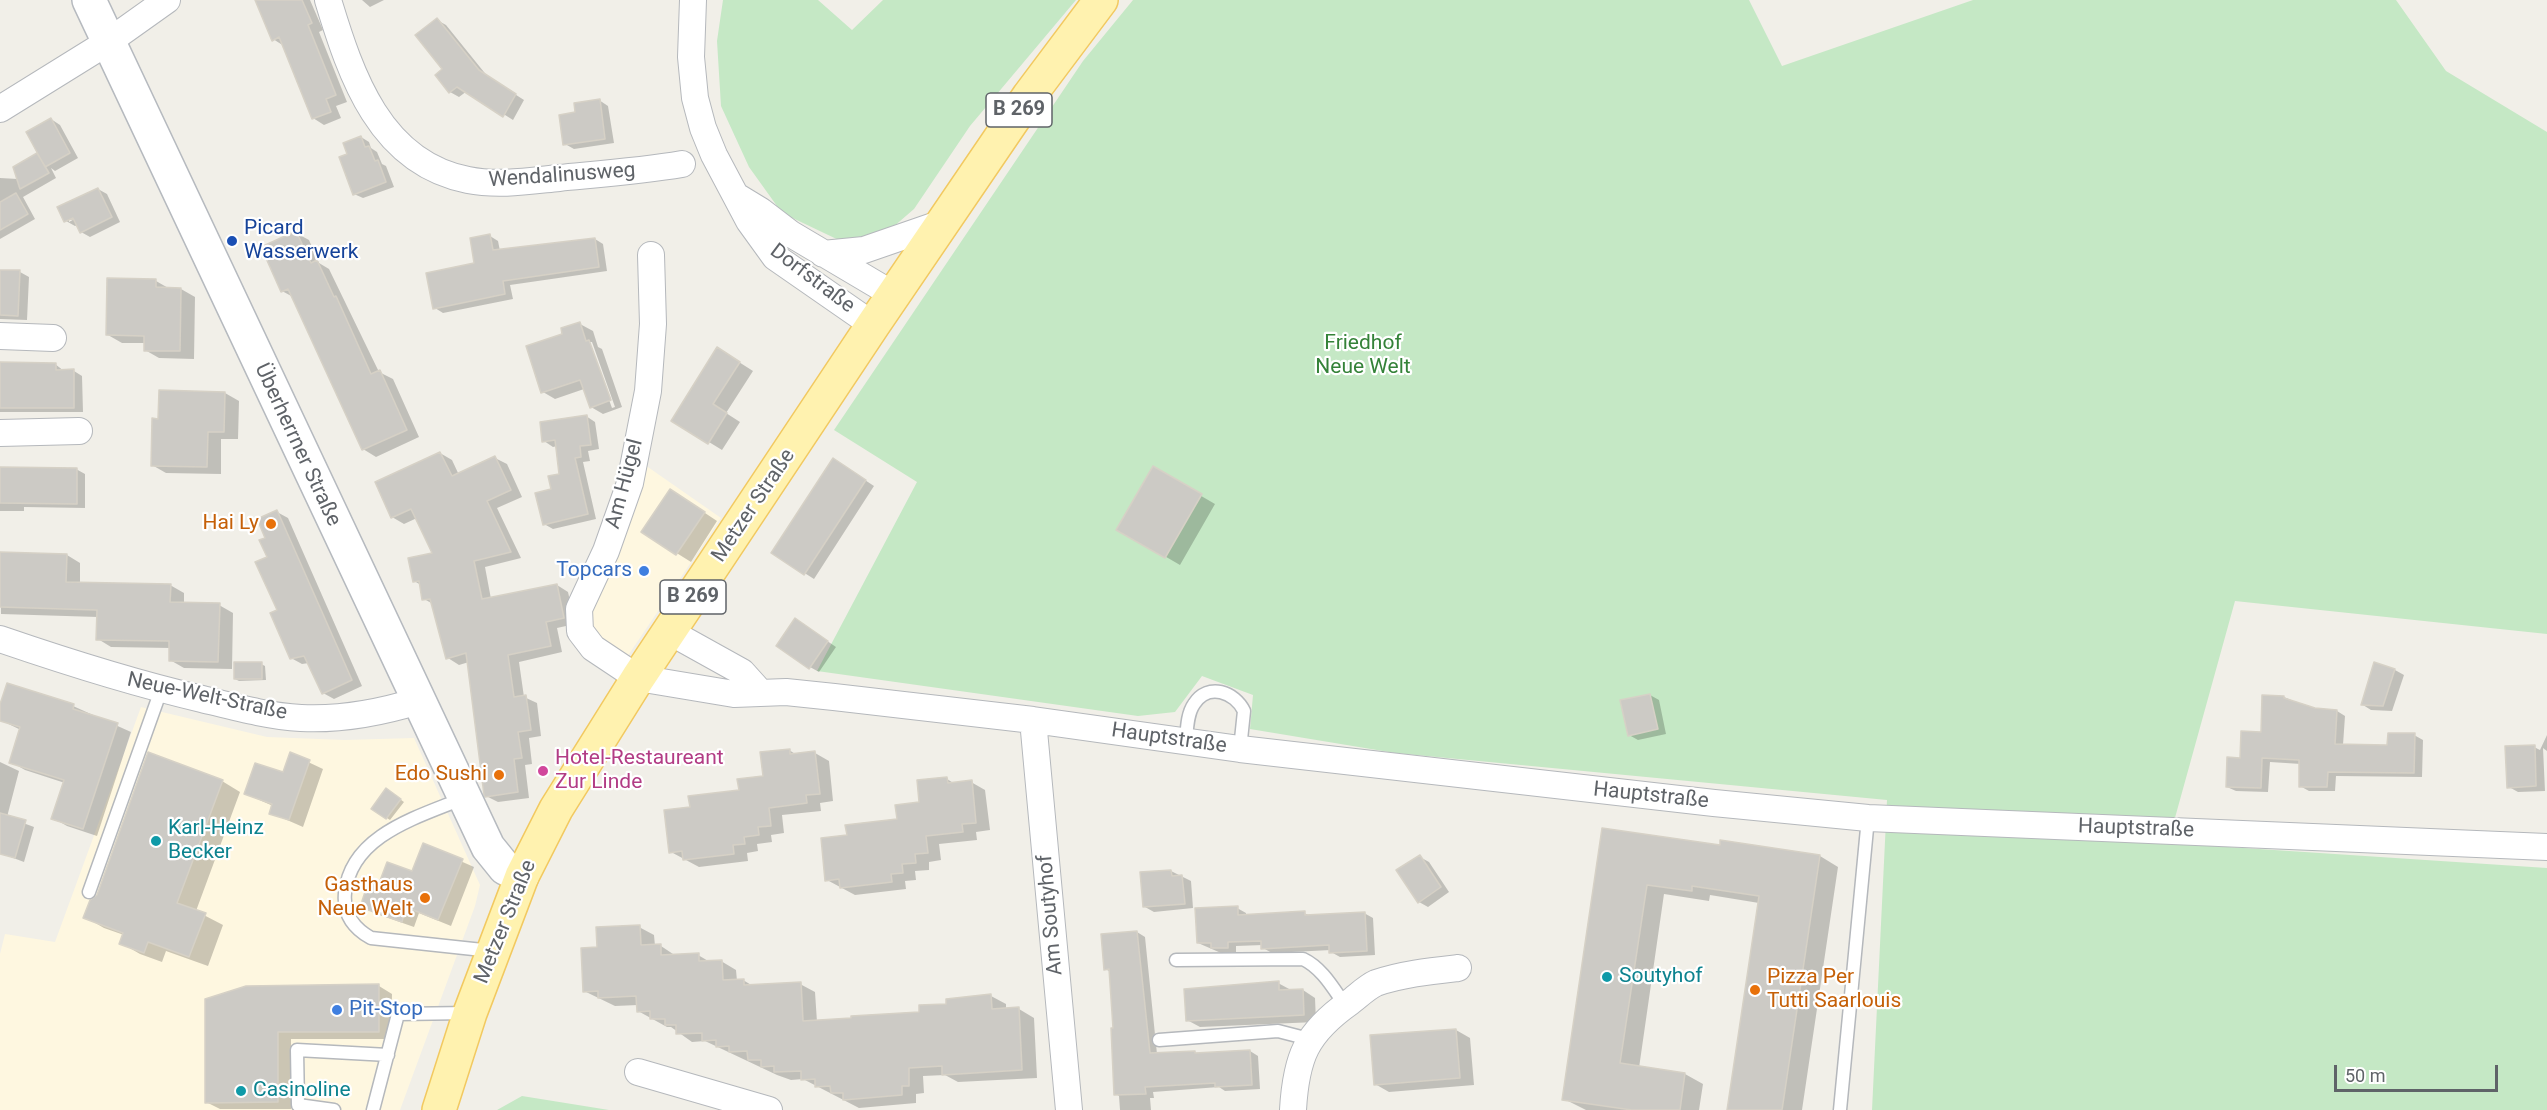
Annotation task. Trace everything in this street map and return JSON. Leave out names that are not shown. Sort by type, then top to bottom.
[{"type":"main road","name":"Überherrner Straße","points":[[89,0],[464,798],[495,858],[505,868],[522,876]]},
{"type":"main road","name":"Metzer Straße","points":[[439,1110],[470,1013],[522,876],[556,809],[669,632],[873,325],[1029,96],[1101,0]]},
{"type":"street","points":[[0,109],[108,42],[167,0]]},
{"type":"street","name":"Wendalinusweg","points":[[328,0],[362,92],[377,119],[398,143],[420,162],[443,174],[471,180],[507,183],[646,170],[682,164]]},
{"type":"street","name":"Dorfstraße","points":[[693,0],[691,57],[695,98],[703,128],[714,155],[749,221],[775,256],[873,325]]},
{"type":"street","name":"Dorfstraße","points":[[738,197],[823,254],[894,295]]},
{"type":"street","name":"Dorfstraße","points":[[823,254],[874,247],[942,223]]},
{"type":"street","name":"Am Hügel","points":[[639,678],[593,648],[580,631],[579,609],[606,551],[630,483],[648,391],[653,324],[651,255]]},
{"type":"street","points":[[0,336],[54,338]]},
{"type":"street","points":[[0,433],[79,431]]},
{"type":"street","points":[[669,632],[742,672],[760,692]]},
{"type":"street","name":"Neue-Welt-Straße","points":[[0,639],[104,674],[264,714],[302,718],[344,717],[381,712],[418,701]]},
{"type":"street","name":"Hauptstraße","points":[[639,678],[734,694],[760,692],[834,697],[1034,720],[1240,749],[1714,803],[1868,818],[2547,847]]},
{"type":"street","name":"Am Soutyhof","points":[[1034,720],[1069,1110]]},
{"type":"street","points":[[1293,1110],[1300,1059],[1309,1039],[1324,1021],[1375,984],[1412,974],[1458,968]]},
{"type":"street","points":[[638,1072],[769,1110]]},
{"type":"lane","points":[[89,892],[161,690]]},
{"type":"lane","points":[[1186,741],[1188,722],[1194,704],[1200,697],[1216,691],[1234,697],[1244,711],[1240,749]]},
{"type":"lane","points":[[464,798],[407,821],[377,839],[356,858],[346,879],[344,900],[349,918],[358,930],[370,938],[493,951]]},
{"type":"lane","points":[[1840,1110],[1868,818]]},
{"type":"lane","points":[[1176,960],[1303,958],[1313,963],[1345,1005]]},
{"type":"lane","points":[[373,1110],[398,1014],[470,1013]]},
{"type":"lane","points":[[1159,1040],[1278,1030],[1309,1039]]},
{"type":"lane","points":[[334,1110],[298,1105],[297,1050],[388,1055]]},
{"type":"shaded area","name":"Topcars","points":[[645,465],[721,518],[625,660],[588,628],[592,590]]},
{"type":"shaded area","points":[[141,707],[267,737],[345,740],[414,738],[480,885],[475,906],[400,1110],[0,1110],[0,954],[5,934],[55,942]]},
{"type":"green space","points":[[723,0],[818,0],[852,30],[883,0],[1076,0],[970,126],[914,209],[892,228],[845,243],[782,213],[749,167],[721,106],[717,41]]},
{"type":"green space","name":"Friedhof Neue Welt","points":[[1133,0],[1749,0],[1782,66],[1973,0],[2396,0],[2446,71],[2547,132],[2547,634],[2235,601],[2168,843],[2547,868],[2547,1110],[1872,1110],[1887,800],[1395,753],[1250,729],[1253,695],[1202,676],[1175,712],[1138,716],[817,671],[917,482],[834,430],[1083,61]]},
{"type":"green space","points":[[522,1096],[609,1110],[497,1110]]},
{"type":"building","points":[[255,0],[302,0],[312,23],[308,25],[336,95],[326,99],[331,112],[312,119],[279,37],[272,41]]},
{"type":"building","points":[[437,18],[479,70],[516,94],[503,117],[457,87],[449,93],[435,75],[442,69],[415,35]]},
{"type":"building","points":[[600,99],[605,139],[563,145],[559,115],[575,112],[574,103]]},
{"type":"building","points":[[51,118],[70,153],[45,167],[26,132]]},
{"type":"building","points":[[361,136],[365,147],[369,146],[375,161],[378,160],[386,182],[353,195],[339,157],[347,154],[343,143]]},
{"type":"building","points":[[37,153],[49,173],[20,189],[13,167]]},
{"type":"building","points":[[98,188],[112,217],[80,233],[73,218],[64,222],[57,207]]},
{"type":"building","points":[[16,193],[28,214],[0,230],[0,202]]},
{"type":"building","points":[[296,231],[311,263],[317,260],[334,297],[336,296],[371,374],[380,370],[407,430],[362,450],[288,289],[281,292],[261,247]]},
{"type":"building","points":[[490,234],[493,250],[595,238],[599,267],[503,281],[505,294],[433,309],[426,273],[474,263],[470,238]]},
{"type":"building","points":[[0,270],[20,270],[18,316],[0,315]]},
{"type":"building","points":[[107,278],[156,279],[156,287],[181,288],[180,351],[144,351],[144,336],[106,335]]},
{"type":"building","points":[[580,322],[611,400],[590,408],[580,380],[541,393],[526,346],[562,334],[561,328]]},
{"type":"building","points":[[717,347],[740,362],[713,404],[727,413],[708,444],[671,421]]},
{"type":"building","points":[[0,362],[56,363],[56,370],[74,369],[74,408],[0,408]]},
{"type":"building","points":[[159,390],[225,392],[224,432],[208,432],[207,467],[151,466],[152,418],[158,419]]},
{"type":"building","points":[[587,415],[591,445],[580,446],[581,457],[575,458],[588,514],[543,525],[535,493],[551,489],[548,476],[559,474],[555,440],[542,442],[540,422]]},
{"type":"building","points":[[440,452],[452,476],[495,456],[511,490],[487,501],[511,552],[474,561],[482,599],[557,584],[564,618],[546,622],[551,646],[508,655],[514,697],[526,695],[531,730],[518,732],[522,758],[514,759],[518,792],[485,797],[484,795],[466,653],[446,659],[430,599],[422,600],[419,581],[413,582],[408,558],[432,553],[411,509],[391,518],[375,482]]},
{"type":"building","points":[[833,458],[866,480],[804,575],[771,553]]},
{"type":"building","points":[[1153,466],[1202,494],[1165,558],[1116,530]]},
{"type":"building","points":[[0,467],[77,468],[77,504],[0,503]]},
{"type":"building","points":[[670,489],[705,512],[676,555],[641,532]]},
{"type":"building","points":[[277,510],[352,680],[322,694],[304,656],[290,659],[270,613],[277,610],[255,562],[267,557],[259,540],[265,538],[257,519]]},
{"type":"building","points":[[0,552],[67,554],[66,582],[171,584],[170,602],[220,603],[218,662],[169,661],[169,641],[96,640],[97,610],[0,607]]},
{"type":"building","points":[[795,618],[828,641],[809,669],[776,646]]},
{"type":"building","points":[[234,662],[262,662],[262,679],[234,679]]},
{"type":"building","points":[[2374,662],[2395,669],[2383,706],[2361,705]]},
{"type":"building","points":[[7,683],[74,704],[73,709],[118,723],[83,829],[51,819],[64,780],[9,763],[20,727],[0,721],[0,704]]},
{"type":"building","points":[[1650,694],[1658,729],[1628,736],[1620,700]]},
{"type":"building","points":[[2262,695],[2284,696],[2284,698],[2315,708],[2337,710],[2335,744],[2387,745],[2388,733],[2415,733],[2414,773],[2328,772],[2327,787],[2299,787],[2299,760],[2262,758],[2261,788],[2226,787],[2227,757],[2240,758],[2241,731],[2261,732]]},
{"type":"building","points":[[2535,745],[2536,786],[2507,788],[2505,746]]},
{"type":"building","points":[[790,749],[790,754],[815,751],[820,794],[806,795],[807,803],[769,808],[771,826],[758,827],[759,835],[744,837],[745,844],[733,845],[734,854],[683,860],[682,851],[669,853],[664,810],[690,807],[688,796],[739,790],[737,779],[763,776],[760,752]]},
{"type":"building","name":"Karl-Heinz Becker","points":[[148,752],[223,780],[177,903],[206,913],[189,957],[148,942],[144,953],[119,944],[123,933],[83,918],[90,900],[97,895]]},
{"type":"building","points":[[290,752],[310,760],[289,820],[269,814],[272,804],[244,794],[255,763],[283,772]]},
{"type":"building","points":[[947,777],[948,783],[972,780],[976,823],[962,824],[963,832],[926,836],[928,853],[915,854],[916,863],[902,864],[903,873],[891,874],[892,882],[840,888],[839,879],[825,881],[821,838],[847,835],[845,825],[897,819],[895,805],[919,802],[917,780]]},
{"type":"building","points":[[386,788],[401,799],[386,819],[371,809]]},
{"type":"building","points":[[0,813],[26,820],[15,858],[0,854]]},
{"type":"building","points":[[1602,828],[1720,845],[1720,840],[1820,855],[1782,1110],[1727,1110],[1759,896],[1692,886],[1692,891],[1647,885],[1620,1063],[1685,1073],[1680,1110],[1632,1110],[1562,1100]]},
{"type":"building","points":[[423,843],[463,859],[438,920],[406,907],[402,922],[360,907],[368,883],[378,886],[387,862],[412,871]]},
{"type":"building","points":[[1420,855],[1441,887],[1418,903],[1396,870]]},
{"type":"building","points":[[1171,870],[1172,876],[1182,875],[1185,904],[1143,907],[1140,872]]},
{"type":"building","points":[[1238,906],[1238,915],[1305,911],[1305,915],[1365,912],[1367,951],[1329,953],[1329,945],[1261,949],[1261,941],[1228,942],[1228,948],[1211,948],[1211,943],[1197,943],[1195,908]]},
{"type":"building","points":[[640,925],[641,945],[661,944],[661,955],[699,953],[699,961],[722,960],[723,980],[744,979],[744,985],[801,982],[803,1021],[919,1012],[919,1005],[946,1004],[946,999],[991,994],[992,1009],[1019,1007],[1022,1070],[942,1075],[942,1066],[909,1068],[909,1086],[902,1086],[902,1095],[843,1100],[843,1093],[831,1093],[830,1086],[815,1087],[815,1079],[801,1080],[801,1071],[774,1072],[774,1066],[761,1067],[761,1060],[748,1060],[747,1051],[729,1052],[729,1046],[716,1047],[716,1040],[702,1041],[702,1033],[676,1034],[676,1025],[665,1025],[665,1019],[650,1019],[650,1011],[637,1012],[636,996],[598,998],[598,991],[583,992],[581,948],[597,947],[596,927]]},
{"type":"building","points":[[1137,931],[1150,1053],[1250,1050],[1252,1085],[1215,1087],[1215,1083],[1145,1087],[1146,1094],[1114,1095],[1109,969],[1104,970],[1101,934]]},
{"type":"building","points":[[1279,981],[1279,990],[1303,989],[1304,1015],[1186,1021],[1184,989]]},
{"type":"building","points":[[379,984],[379,1032],[278,1032],[278,1102],[205,1103],[205,999],[246,986]]},
{"type":"building","points":[[1456,1029],[1460,1078],[1374,1085],[1370,1035]]},
{"type":"place","name":"Picard Wasserwerk","points":[[232,241]]},
{"type":"place","name":"Hai Ly","points":[[271,524]]},
{"type":"place","name":"Topcars","points":[[644,571]]},
{"type":"place","name":"Hotel-Restaureant Zur Linde","points":[[543,771]]},
{"type":"place","name":"Edo Sushi","points":[[499,775]]},
{"type":"place","name":"Karl-Heinz Becker","points":[[156,841]]},
{"type":"place","name":"Gasthaus Neue Welt","points":[[425,898]]},
{"type":"place","name":"Soutyhof","points":[[1607,977]]},
{"type":"place","name":"Pizza Per Tutti Saarlouis","points":[[1755,990]]},
{"type":"place","name":"Pit-Stop","points":[[337,1010]]},
{"type":"place","name":"Casinoline","points":[[241,1091]]}]
